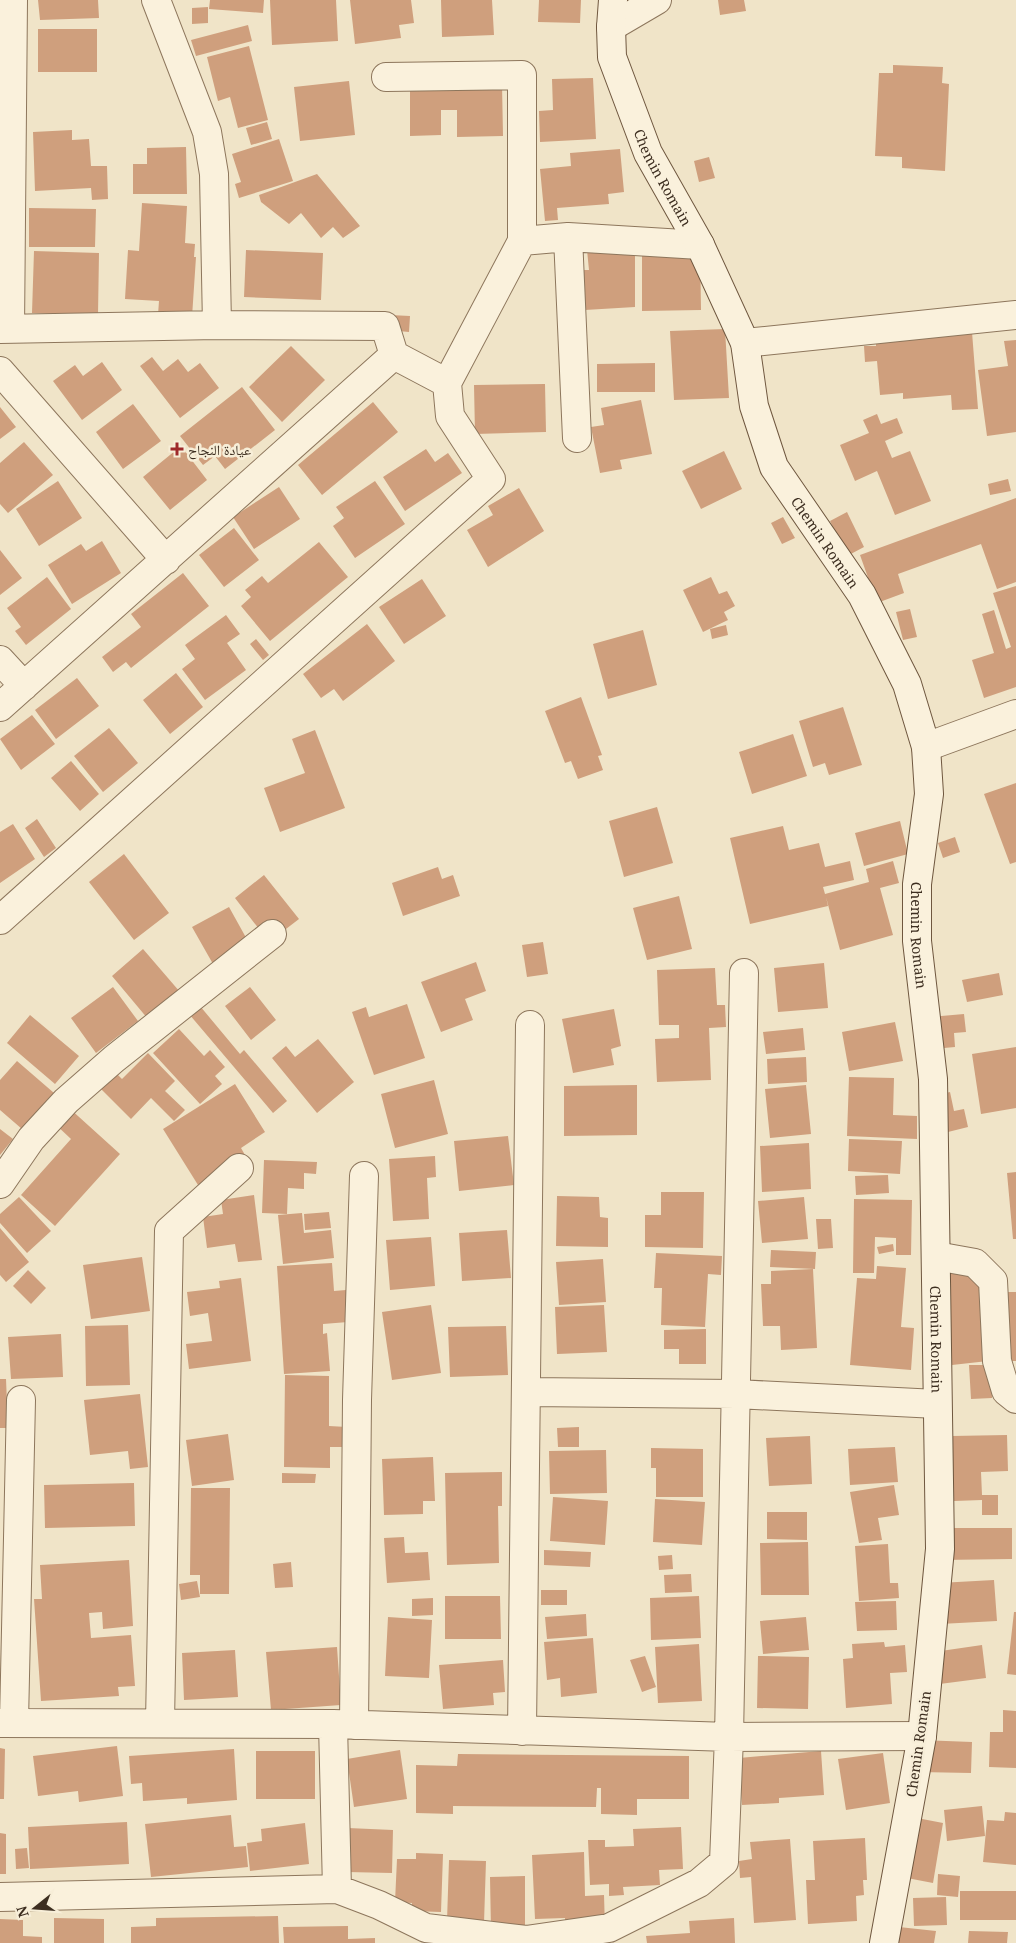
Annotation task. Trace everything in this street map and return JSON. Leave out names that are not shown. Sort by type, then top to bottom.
[{"type":"street","points":[[14,0],[5,329],[217,325],[385,326],[394,355],[446,383]]},
{"type":"street","points":[[156,0],[207,132],[214,174],[217,325]]},
{"type":"street","name":"Chemin Romain","points":[[613,0],[611,27],[612,57],[648,153],[700,245],[745,343],[754,406],[774,468],[862,596],[907,684],[926,747],[929,794],[917,884],[917,941],[933,1079],[940,1549],[922,1736],[884,1943]]},
{"type":"street","points":[[611,27],[657,0]]},
{"type":"street","points":[[0,920],[491,479],[450,416],[446,383],[522,241],[522,75],[386,77]]},
{"type":"street","points":[[568,237],[577,438]]},
{"type":"street","points":[[522,241],[568,237],[700,245]]},
{"type":"street","points":[[745,343],[1016,315]]},
{"type":"street","points":[[0,707],[394,355]]},
{"type":"street","points":[[0,370],[166,560]]},
{"type":"street","points":[[0,660],[24,686]]},
{"type":"street","points":[[926,747],[1016,714]]},
{"type":"street","points":[[0,1184],[31,1139],[66,1101],[122,1052],[272,934]]},
{"type":"street","points":[[0,1897],[337,1889],[426,1928],[526,1940],[609,1928],[699,1883],[724,1862],[729,1737],[744,973]]},
{"type":"street","points":[[522,1732],[530,1025]]},
{"type":"street","points":[[160,1723],[169,1232],[238,1168]]},
{"type":"street","points":[[337,1889],[364,1176]]},
{"type":"street","points":[[936,1256],[975,1264],[992,1281],[997,1361],[1006,1391],[1016,1399]]},
{"type":"street","points":[[527,1392],[736,1394],[937,1404]]},
{"type":"street","points":[[21,1400],[7,1723],[343,1724],[522,1732],[729,1737],[922,1736]]},
{"type":"building","points":[[38,0],[98,0],[99,18],[40,20]]},
{"type":"building","points":[[210,0],[264,0],[263,13],[209,9]]},
{"type":"building","points":[[270,0],[336,0],[338,41],[272,45]]},
{"type":"building","points":[[350,0],[411,0],[414,23],[399,25],[401,38],[355,44]]},
{"type":"building","points":[[441,0],[492,0],[494,35],[442,37]]},
{"type":"building","points":[[539,0],[581,0],[580,23],[538,22]]},
{"type":"building","points":[[718,0],[744,0],[746,11],[720,15]]},
{"type":"building","points":[[208,7],[208,23],[192,24],[192,8]]},
{"type":"building","points":[[248,25],[252,41],[196,56],[191,40]]},
{"type":"building","points":[[38,29],[97,29],[97,72],[38,72]]},
{"type":"building","points":[[249,46],[268,120],[238,128],[230,97],[218,101],[207,57]]},
{"type":"building","points":[[893,65],[943,67],[942,83],[949,84],[945,171],[902,168],[902,157],[875,156],[879,73],[893,73]]},
{"type":"building","points":[[593,78],[596,139],[540,142],[539,111],[553,110],[552,79]]},
{"type":"building","points":[[349,81],[355,135],[300,141],[294,87]]},
{"type":"building","points":[[502,84],[503,136],[457,137],[457,110],[441,110],[441,135],[410,136],[410,85]]},
{"type":"building","points":[[267,122],[272,139],[251,145],[246,128]]},
{"type":"building","points":[[72,130],[72,140],[89,139],[91,166],[107,166],[108,199],[92,200],[91,188],[35,191],[33,132]]},
{"type":"building","points":[[279,139],[293,181],[239,198],[235,184],[241,182],[232,154]]},
{"type":"building","points":[[186,147],[187,194],[133,194],[133,164],[147,164],[147,148]]},
{"type":"building","points":[[620,149],[624,192],[608,194],[609,204],[557,208],[558,220],[545,221],[540,169],[571,166],[570,153]]},
{"type":"building","points":[[709,157],[715,178],[699,182],[694,161]]},
{"type":"building","points":[[317,174],[360,226],[343,238],[333,227],[321,238],[301,213],[289,224],[261,202],[259,195]]},
{"type":"building","points":[[142,203],[187,206],[185,243],[195,244],[194,257],[196,257],[192,317],[158,315],[159,301],[125,299],[128,250],[139,251]]},
{"type":"building","points":[[29,208],[96,209],[95,247],[29,247]]},
{"type":"building","points":[[642,246],[700,246],[701,310],[642,311]]},
{"type":"building","points":[[635,248],[635,307],[585,310],[582,270],[589,270],[587,250]]},
{"type":"building","points":[[246,250],[323,253],[321,300],[244,297]]},
{"type":"building","points":[[34,251],[99,253],[98,315],[32,313]]},
{"type":"building","points":[[390,315],[410,316],[409,332],[388,330]]},
{"type":"building","points":[[725,329],[729,398],[674,400],[670,331]]},
{"type":"building","points":[[972,332],[978,409],[952,410],[951,395],[903,399],[903,393],[880,395],[877,361],[865,362],[864,346],[876,346],[876,339]]},
{"type":"building","points":[[1016,340],[1016,432],[987,436],[978,370],[1008,366],[1004,341]]},
{"type":"building","points":[[291,346],[325,380],[282,422],[249,387]]},
{"type":"building","points":[[152,357],[163,371],[178,359],[188,372],[200,363],[219,388],[180,418],[140,366]]},
{"type":"building","points":[[102,362],[122,390],[82,420],[53,381],[75,365],[83,376]]},
{"type":"building","points":[[655,363],[655,392],[597,392],[597,364]]},
{"type":"building","points":[[545,384],[546,432],[475,434],[474,385]]},
{"type":"building","points":[[242,387],[275,430],[225,469],[215,456],[203,465],[180,436]]},
{"type":"building","points":[[641,400],[652,454],[620,460],[622,469],[600,473],[591,427],[604,425],[601,408]]},
{"type":"building","points":[[373,402],[398,432],[322,495],[298,465]]},
{"type":"building","points":[[133,404],[161,441],[123,469],[96,432]]},
{"type":"building","points":[[0,407],[16,427],[0,439]]},
{"type":"building","points":[[877,414],[881,424],[897,418],[903,433],[885,441],[892,458],[910,451],[931,501],[895,515],[877,471],[855,481],[840,445],[869,433],[863,420]]},
{"type":"building","points":[[24,442],[53,475],[8,513],[0,504],[0,463]]},
{"type":"building","points":[[181,446],[207,480],[170,510],[143,477]]},
{"type":"building","points":[[426,449],[435,462],[448,453],[462,473],[405,511],[383,477]]},
{"type":"building","points":[[724,451],[742,489],[701,509],[682,471]]},
{"type":"building","points":[[1008,479],[1011,491],[990,495],[988,484]]},
{"type":"building","points":[[58,481],[82,518],[39,546],[16,509]]},
{"type":"building","points":[[375,481],[405,524],[355,558],[333,526],[344,518],[336,507]]},
{"type":"building","points":[[279,487],[300,519],[254,549],[233,517]]},
{"type":"building","points":[[519,488],[544,531],[488,567],[467,530],[493,515],[488,506]]},
{"type":"building","points":[[1016,498],[1016,582],[997,589],[981,544],[898,574],[904,593],[877,603],[860,555]]},
{"type":"building","points":[[847,512],[864,547],[847,556],[830,521]]},
{"type":"building","points":[[783,517],[795,538],[782,544],[771,523]]},
{"type":"building","points":[[234,528],[259,560],[224,587],[199,555]]},
{"type":"building","points":[[102,541],[121,573],[72,604],[48,565],[81,544],[86,551]]},
{"type":"building","points":[[319,542],[348,577],[270,641],[241,606],[251,597],[245,590],[262,576],[268,583]]},
{"type":"building","points":[[0,550],[22,578],[0,595]]},
{"type":"building","points":[[183,573],[209,606],[131,668],[126,662],[113,672],[102,657],[141,627],[131,614]]},
{"type":"building","points":[[47,577],[71,609],[26,645],[15,631],[21,627],[7,608]]},
{"type":"building","points":[[711,577],[719,594],[727,591],[735,606],[724,612],[728,620],[703,632],[683,590]]},
{"type":"building","points":[[422,579],[446,616],[404,644],[379,607]]},
{"type":"building","points":[[1016,586],[1016,687],[984,698],[972,660],[994,653],[982,614],[994,610],[1006,649],[1011,647],[993,593]]},
{"type":"building","points":[[910,609],[917,637],[903,640],[896,612]]},
{"type":"building","points":[[226,615],[240,634],[227,643],[246,670],[205,700],[182,669],[195,659],[185,645]]},
{"type":"building","points":[[367,624],[395,661],[343,701],[334,689],[321,698],[303,674]]},
{"type":"building","points":[[726,625],[728,635],[712,639],[710,629]]},
{"type":"building","points":[[643,630],[657,685],[608,699],[593,644]]},
{"type":"building","points":[[256,639],[269,655],[263,660],[250,644]]},
{"type":"building","points":[[176,673],[203,707],[170,734],[143,700]]},
{"type":"building","points":[[77,678],[99,706],[56,739],[35,710]]},
{"type":"building","points":[[581,697],[602,755],[598,756],[603,770],[578,779],[571,761],[565,763],[545,711]]},
{"type":"building","points":[[843,707],[862,765],[829,775],[825,763],[813,767],[799,721]]},
{"type":"building","points":[[32,715],[55,744],[21,770],[0,739]]},
{"type":"building","points":[[109,728],[138,763],[103,792],[74,756]]},
{"type":"building","points":[[315,730],[345,808],[280,832],[264,788],[305,773],[292,739]]},
{"type":"building","points":[[793,734],[807,776],[752,794],[739,752]]},
{"type":"building","points":[[71,761],[99,794],[80,811],[51,778]]},
{"type":"building","points":[[1016,783],[1016,862],[1010,864],[984,794]]},
{"type":"building","points":[[657,807],[673,863],[624,877],[609,821]]},
{"type":"building","points":[[37,819],[56,848],[44,857],[25,828]]},
{"type":"building","points":[[900,821],[908,854],[864,866],[855,833]]},
{"type":"building","points":[[13,824],[35,859],[0,883],[0,832]]},
{"type":"building","points":[[783,826],[789,850],[819,843],[825,867],[850,861],[854,880],[823,887],[825,894],[869,882],[866,869],[893,861],[899,883],[880,888],[893,935],[840,950],[826,897],[828,906],[750,924],[730,838]]},
{"type":"building","points":[[955,837],[960,852],[943,858],[938,843]]},
{"type":"building","points":[[124,854],[169,913],[134,940],[89,882]]},
{"type":"building","points":[[438,867],[442,879],[453,875],[460,896],[403,916],[392,883]]},
{"type":"building","points":[[264,875],[299,919],[269,942],[235,898]]},
{"type":"building","points":[[679,896],[692,949],[647,960],[633,908]]},
{"type":"building","points":[[229,907],[249,943],[213,964],[192,927]]},
{"type":"building","points":[[543,942],[548,974],[527,977],[522,945]]},
{"type":"building","points":[[143,949],[180,992],[148,1019],[112,976]]},
{"type":"building","points":[[476,962],[486,991],[465,999],[473,1020],[441,1032],[421,982]]},
{"type":"building","points":[[824,963],[828,1008],[778,1012],[774,968]]},
{"type":"building","points":[[715,968],[717,1005],[725,1005],[726,1027],[709,1028],[711,1080],[657,1082],[655,1039],[679,1038],[679,1025],[659,1025],[657,970]]},
{"type":"building","points":[[999,973],[1003,995],[967,1002],[962,980]]},
{"type":"building","points":[[113,987],[138,1021],[96,1053],[71,1018]]},
{"type":"building","points":[[250,987],[276,1020],[251,1040],[225,1006]]},
{"type":"building","points":[[407,1004],[425,1058],[374,1075],[352,1012],[366,1007],[369,1017]]},
{"type":"building","points":[[200,1006],[240,1054],[244,1050],[287,1101],[273,1113],[189,1014]]},
{"type":"building","points":[[614,1009],[621,1046],[611,1049],[614,1065],[573,1073],[562,1019]]},
{"type":"building","points":[[964,1014],[966,1032],[954,1033],[955,1047],[933,1049],[930,1017]]},
{"type":"building","points":[[30,1015],[79,1056],[55,1084],[7,1043]]},
{"type":"building","points":[[895,1022],[903,1061],[849,1071],[842,1032]]},
{"type":"building","points":[[803,1028],[805,1050],[766,1054],[763,1032]]},
{"type":"building","points":[[179,1029],[204,1056],[210,1050],[225,1067],[215,1076],[222,1084],[200,1104],[153,1053]]},
{"type":"building","points":[[318,1039],[354,1082],[317,1113],[272,1058],[286,1046],[295,1057]]},
{"type":"building","points":[[1016,1047],[1016,1108],[981,1114],[972,1054]]},
{"type":"building","points":[[148,1053],[175,1081],[165,1091],[185,1110],[174,1121],[151,1098],[131,1119],[93,1081],[109,1066],[122,1079]]},
{"type":"building","points":[[806,1057],[807,1082],[768,1084],[767,1059]]},
{"type":"building","points":[[17,1061],[54,1093],[22,1129],[0,1110],[0,1080]]},
{"type":"building","points":[[849,1077],[894,1078],[893,1115],[917,1116],[917,1139],[847,1136]]},
{"type":"building","points":[[434,1080],[448,1134],[395,1148],[381,1094]]},
{"type":"building","points":[[235,1084],[265,1132],[241,1148],[245,1155],[198,1185],[163,1129]]},
{"type":"building","points":[[637,1085],[637,1135],[564,1136],[564,1086]]},
{"type":"building","points":[[806,1085],[811,1134],[770,1138],[765,1089]]},
{"type":"building","points":[[950,1092],[954,1111],[964,1109],[968,1127],[944,1133],[935,1096]]},
{"type":"building","points":[[68,1107],[120,1154],[55,1226],[21,1195],[71,1139],[54,1123]]},
{"type":"building","points":[[0,1129],[13,1139],[0,1155]]},
{"type":"building","points":[[508,1136],[514,1185],[459,1191],[454,1141]]},
{"type":"building","points":[[849,1139],[902,1141],[900,1174],[848,1171]]},
{"type":"building","points":[[809,1143],[811,1189],[762,1192],[760,1146]]},
{"type":"building","points":[[435,1156],[436,1177],[427,1178],[429,1219],[393,1221],[389,1159]]},
{"type":"building","points":[[264,1160],[317,1162],[316,1174],[304,1173],[304,1189],[288,1188],[287,1214],[262,1213]]},
{"type":"building","points":[[1016,1172],[1016,1239],[1013,1239],[1007,1173]]},
{"type":"building","points":[[888,1175],[889,1193],[856,1195],[855,1176]]},
{"type":"building","points":[[661,1192],[704,1192],[703,1248],[645,1247],[645,1215],[661,1215]]},
{"type":"building","points":[[254,1195],[262,1260],[238,1262],[235,1244],[207,1248],[203,1217],[223,1214],[221,1200]]},
{"type":"building","points":[[557,1196],[599,1197],[600,1217],[608,1218],[608,1247],[556,1246]]},
{"type":"building","points":[[19,1197],[51,1231],[27,1253],[0,1223],[0,1214]]},
{"type":"building","points":[[804,1197],[808,1239],[762,1243],[758,1201]]},
{"type":"building","points":[[854,1199],[912,1200],[911,1255],[896,1255],[896,1238],[875,1237],[874,1273],[853,1273]]},
{"type":"building","points":[[329,1212],[331,1228],[305,1230],[304,1214]]},
{"type":"building","points":[[302,1213],[304,1233],[331,1230],[334,1258],[283,1264],[278,1215]]},
{"type":"building","points":[[816,1219],[831,1219],[833,1248],[818,1249]]},
{"type":"building","points":[[0,1228],[29,1262],[6,1282],[0,1275]]},
{"type":"building","points":[[507,1230],[511,1278],[462,1281],[459,1233]]},
{"type":"building","points":[[431,1237],[435,1286],[390,1290],[386,1240]]},
{"type":"building","points":[[893,1244],[894,1251],[879,1254],[877,1247]]},
{"type":"building","points":[[771,1250],[816,1252],[815,1269],[770,1267]]},
{"type":"building","points":[[656,1253],[722,1256],[721,1275],[708,1274],[705,1327],[661,1325],[662,1288],[654,1288]]},
{"type":"building","points":[[142,1257],[150,1311],[91,1319],[83,1265]]},
{"type":"building","points":[[603,1259],[606,1302],[559,1305],[556,1262]]},
{"type":"building","points":[[979,1260],[988,1361],[952,1365],[942,1264]]},
{"type":"building","points":[[332,1263],[334,1291],[346,1290],[348,1322],[323,1324],[323,1334],[327,1333],[330,1371],[284,1374],[277,1266]]},
{"type":"building","points":[[877,1266],[906,1268],[901,1327],[914,1328],[911,1370],[850,1365],[857,1278],[876,1279]]},
{"type":"building","points":[[813,1269],[817,1348],[781,1350],[780,1326],[763,1326],[761,1284],[771,1284],[771,1271]]},
{"type":"building","points":[[28,1270],[46,1288],[31,1304],[13,1286]]},
{"type":"building","points":[[241,1278],[251,1361],[189,1369],[186,1344],[212,1341],[208,1313],[190,1316],[187,1292],[220,1288],[219,1281]]},
{"type":"building","points":[[1008,1292],[1016,1292],[1016,1361],[1007,1361]]},
{"type":"building","points":[[431,1305],[441,1373],[392,1380],[382,1312]]},
{"type":"building","points":[[604,1305],[607,1352],[557,1354],[555,1307]]},
{"type":"building","points":[[128,1325],[130,1385],[86,1386],[85,1326]]},
{"type":"building","points":[[506,1326],[508,1375],[450,1377],[448,1327]]},
{"type":"building","points":[[706,1329],[706,1364],[679,1364],[679,1349],[664,1349],[664,1330]]},
{"type":"building","points":[[61,1334],[63,1377],[11,1379],[8,1337]]},
{"type":"building","points":[[969,1365],[991,1365],[992,1398],[971,1399]]},
{"type":"building","points":[[285,1375],[329,1376],[329,1426],[347,1427],[347,1447],[330,1447],[330,1468],[284,1467]]},
{"type":"building","points":[[0,1379],[6,1379],[8,1428],[0,1428]]},
{"type":"building","points":[[140,1394],[148,1467],[130,1469],[128,1451],[90,1455],[84,1400]]},
{"type":"building","points":[[579,1427],[579,1447],[558,1447],[557,1428]]},
{"type":"building","points":[[228,1434],[234,1480],[192,1486],[186,1440]]},
{"type":"building","points":[[1007,1435],[1008,1471],[981,1472],[982,1495],[998,1495],[998,1515],[982,1515],[982,1500],[954,1501],[952,1436]]},
{"type":"building","points":[[810,1436],[812,1484],[769,1486],[766,1438]]},
{"type":"building","points":[[895,1447],[898,1482],[850,1485],[848,1449]]},
{"type":"building","points":[[651,1448],[703,1449],[703,1497],[656,1497],[656,1468],[651,1468]]},
{"type":"building","points":[[606,1450],[607,1493],[550,1494],[549,1451]]},
{"type":"building","points":[[433,1457],[435,1501],[423,1501],[423,1514],[384,1515],[382,1459]]},
{"type":"building","points":[[502,1472],[502,1506],[498,1506],[499,1563],[447,1565],[445,1473]]},
{"type":"building","points":[[282,1473],[316,1474],[315,1483],[282,1483]]},
{"type":"building","points":[[134,1483],[135,1526],[45,1528],[44,1485]]},
{"type":"building","points":[[894,1485],[899,1515],[878,1518],[882,1540],[859,1543],[850,1492]]},
{"type":"building","points":[[191,1488],[230,1488],[229,1594],[200,1594],[200,1575],[190,1575]]},
{"type":"building","points":[[553,1497],[608,1501],[605,1545],[550,1541]]},
{"type":"building","points":[[655,1499],[705,1502],[702,1545],[653,1542]]},
{"type":"building","points":[[767,1512],[807,1512],[807,1540],[767,1539]]},
{"type":"building","points":[[941,1528],[1012,1528],[1012,1559],[941,1560]]},
{"type":"building","points":[[404,1537],[405,1553],[428,1552],[430,1580],[387,1583],[384,1538]]},
{"type":"building","points":[[808,1542],[809,1595],[761,1595],[760,1543]]},
{"type":"building","points":[[888,1544],[890,1583],[898,1583],[899,1598],[859,1601],[855,1546]]},
{"type":"building","points":[[544,1550],[591,1552],[590,1567],[544,1565]]},
{"type":"building","points":[[672,1555],[673,1569],[659,1570],[658,1556]]},
{"type":"building","points":[[129,1560],[133,1626],[103,1629],[102,1612],[89,1613],[91,1638],[131,1635],[135,1686],[118,1687],[119,1696],[41,1701],[34,1599],[42,1599],[40,1565]]},
{"type":"building","points":[[291,1562],[293,1587],[275,1588],[273,1564]]},
{"type":"building","points":[[691,1574],[692,1592],[665,1593],[664,1575]]},
{"type":"building","points":[[994,1580],[997,1621],[940,1624],[939,1583]]},
{"type":"building","points":[[197,1581],[200,1597],[181,1600],[179,1584]]},
{"type":"building","points":[[541,1590],[567,1590],[567,1605],[541,1605]]},
{"type":"building","points":[[445,1596],[500,1596],[501,1639],[445,1639]]},
{"type":"building","points":[[699,1596],[701,1638],[651,1640],[650,1598]]},
{"type":"building","points":[[433,1598],[433,1615],[412,1616],[412,1599]]},
{"type":"building","points":[[896,1601],[897,1630],[857,1631],[855,1602]]},
{"type":"building","points":[[1014,1612],[1016,1612],[1016,1675],[1007,1674]]},
{"type":"building","points":[[586,1614],[587,1636],[547,1639],[545,1617]]},
{"type":"building","points":[[388,1617],[432,1620],[429,1678],[385,1676]]},
{"type":"building","points":[[806,1617],[809,1650],[763,1654],[760,1621]]},
{"type":"building","points":[[593,1638],[597,1693],[561,1697],[560,1678],[547,1680],[544,1642]]},
{"type":"building","points":[[884,1642],[885,1647],[905,1645],[907,1672],[890,1673],[892,1704],[846,1708],[843,1659],[853,1658],[852,1644]]},
{"type":"building","points":[[699,1644],[702,1701],[658,1703],[655,1647]]},
{"type":"building","points":[[982,1645],[986,1678],[932,1685],[927,1653]]},
{"type":"building","points":[[337,1647],[341,1705],[271,1710],[266,1652]]},
{"type":"building","points":[[235,1650],[238,1697],[184,1700],[182,1653]]},
{"type":"building","points":[[645,1656],[656,1687],[642,1692],[630,1660]]},
{"type":"building","points":[[758,1656],[809,1657],[808,1709],[757,1708]]},
{"type":"building","points":[[503,1660],[505,1692],[493,1693],[494,1705],[443,1709],[439,1665]]},
{"type":"building","points":[[1003,1710],[1016,1711],[1016,1768],[989,1767],[990,1732],[1003,1732]]},
{"type":"building","points":[[920,1740],[972,1742],[971,1773],[919,1772]]},
{"type":"building","points":[[117,1746],[123,1796],[79,1802],[78,1791],[38,1796],[33,1756]]},
{"type":"building","points":[[0,1748],[5,1749],[4,1799],[0,1799]]},
{"type":"building","points":[[234,1749],[237,1800],[187,1804],[187,1798],[143,1801],[142,1783],[131,1784],[129,1756]]},
{"type":"building","points":[[400,1750],[407,1799],[354,1807],[347,1759]]},
{"type":"building","points":[[256,1751],[315,1751],[315,1799],[256,1799]]},
{"type":"building","points":[[821,1751],[824,1795],[779,1798],[779,1803],[742,1805],[739,1758]]},
{"type":"building","points":[[883,1753],[890,1803],[846,1810],[838,1759]]},
{"type":"building","points":[[458,1754],[689,1756],[689,1799],[637,1799],[637,1815],[601,1814],[601,1788],[597,1788],[596,1807],[453,1806],[453,1814],[416,1813],[416,1765],[457,1766]]},
{"type":"building","points":[[982,1806],[985,1836],[947,1841],[944,1810]]},
{"type":"building","points":[[1005,1812],[1016,1813],[1016,1865],[983,1862],[987,1820],[1004,1821]]},
{"type":"building","points":[[231,1815],[234,1847],[246,1846],[248,1867],[151,1877],[145,1824]]},
{"type":"building","points":[[917,1818],[943,1823],[933,1883],[907,1878]]},
{"type":"building","points":[[127,1822],[129,1864],[30,1869],[28,1827]]},
{"type":"building","points":[[305,1823],[309,1864],[250,1871],[247,1843],[262,1841],[261,1829]]},
{"type":"building","points":[[681,1827],[683,1869],[659,1870],[660,1885],[623,1887],[624,1895],[609,1896],[609,1884],[590,1885],[588,1840],[605,1840],[605,1847],[634,1846],[633,1829]]},
{"type":"building","points":[[348,1828],[393,1830],[392,1873],[347,1872]]},
{"type":"building","points":[[0,1833],[6,1834],[6,1874],[0,1874]]},
{"type":"building","points":[[865,1838],[867,1880],[863,1880],[864,1895],[856,1896],[857,1921],[808,1924],[806,1880],[815,1880],[813,1841]]},
{"type":"building","points":[[790,1839],[796,1920],[754,1923],[751,1877],[740,1878],[739,1861],[752,1859],[750,1842]]},
{"type":"building","points":[[27,1848],[29,1868],[16,1869],[15,1849]]},
{"type":"building","points":[[584,1852],[585,1896],[604,1895],[605,1928],[565,1930],[565,1918],[535,1919],[532,1855]]},
{"type":"building","points":[[416,1853],[443,1854],[441,1912],[412,1911],[412,1903],[395,1902],[397,1859],[416,1859]]},
{"type":"building","points":[[449,1860],[486,1861],[484,1923],[447,1921]]},
{"type":"building","points":[[938,1874],[960,1876],[958,1897],[937,1895]]},
{"type":"building","points":[[525,1876],[525,1931],[491,1931],[490,1877]]},
{"type":"building","points":[[960,1891],[1016,1891],[1016,1920],[960,1920]]},
{"type":"building","points":[[946,1897],[947,1925],[914,1926],[913,1898]]},
{"type":"building","points":[[278,1916],[279,1943],[131,1943],[131,1927],[156,1926],[156,1918]]},
{"type":"building","points":[[54,1918],[104,1919],[104,1943],[54,1943]]},
{"type":"building","points":[[734,1918],[735,1943],[647,1943],[646,1936],[690,1933],[689,1921]]},
{"type":"building","points":[[0,1919],[23,1920],[23,1936],[42,1937],[42,1943],[0,1943]]},
{"type":"building","points":[[348,1926],[348,1939],[375,1938],[375,1943],[284,1943],[283,1927]]},
{"type":"building","points":[[899,1927],[936,1931],[934,1943],[897,1943]]},
{"type":"building","points":[[969,1931],[1008,1932],[1007,1943],[968,1943]]},
{"type":"place","name":"عيادة النجاح","points":[[177,449]]}]
